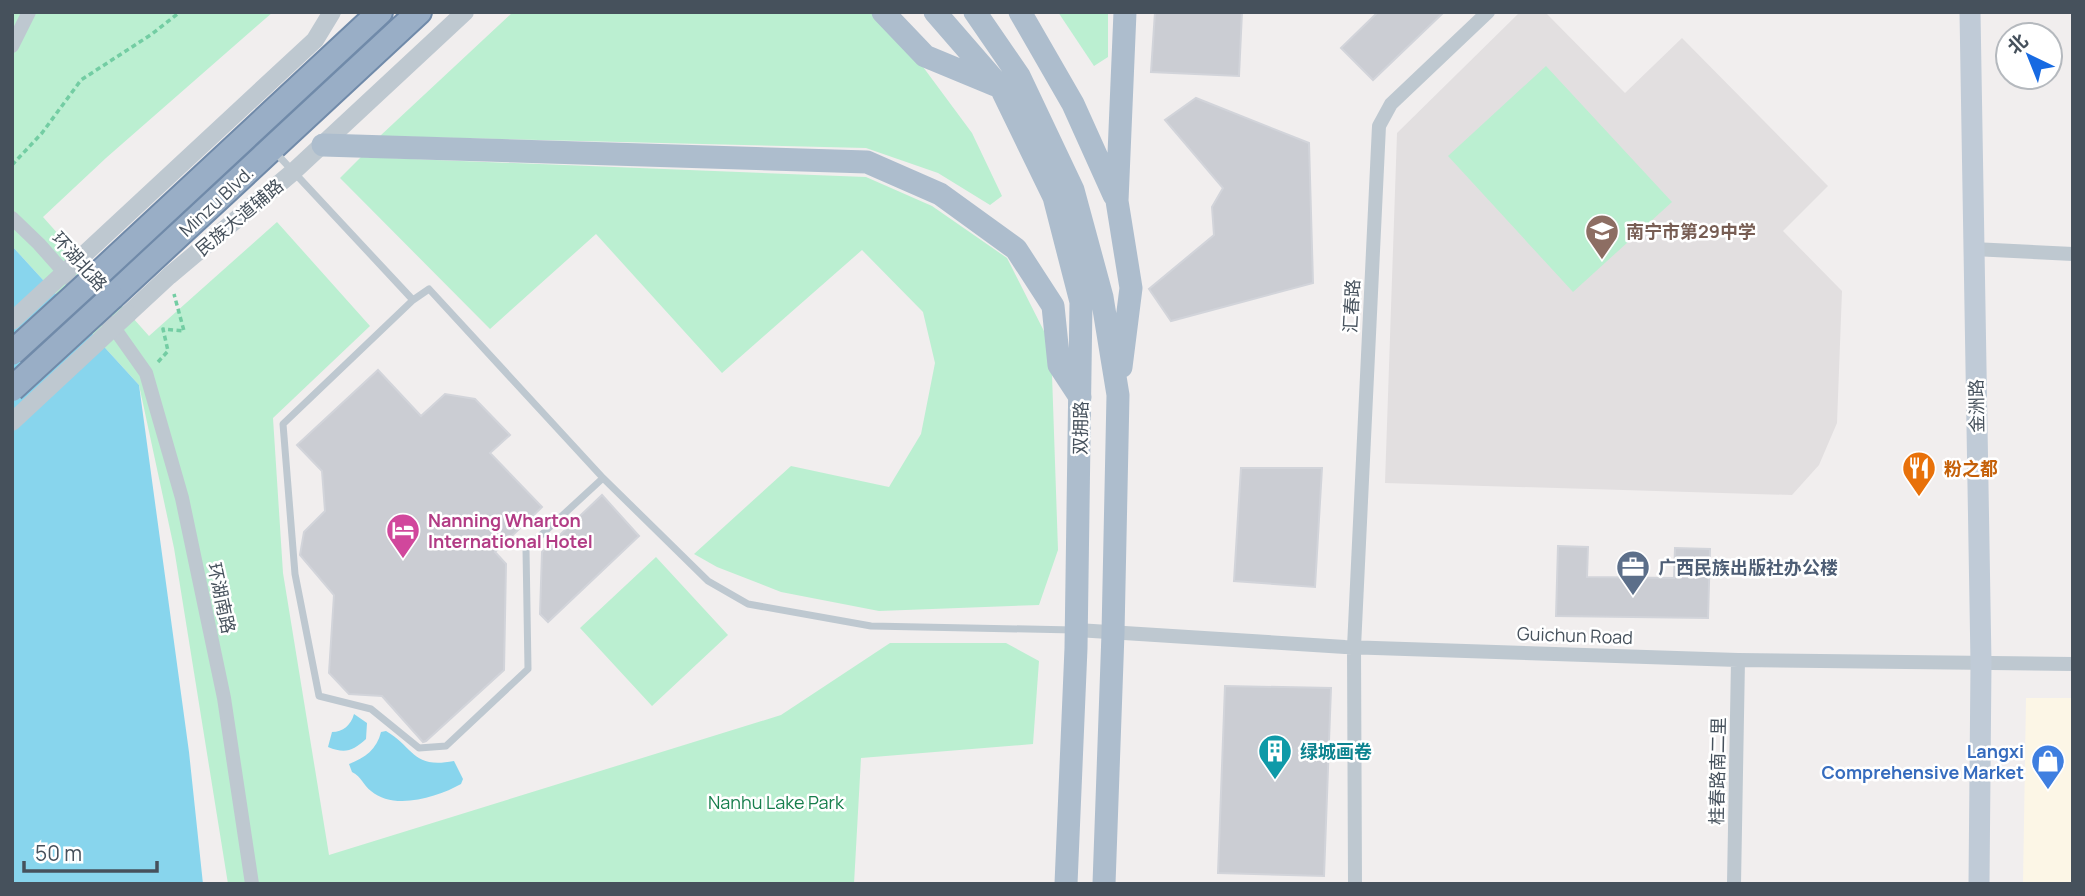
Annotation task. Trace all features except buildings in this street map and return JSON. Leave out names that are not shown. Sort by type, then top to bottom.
[{"type":"highway","name":"Minzu Blvd.","points":[[12,353],[85,269],[380,12]]},
{"type":"highway","name":"Minzu Blvd.","points":[[12,389],[120,306],[272,149],[419,12]]},
{"type":"main road","points":[[883,12],[925,56],[1002,88]]},
{"type":"main road","name":"双拥路","points":[[935,12],[1002,88],[1054,197],[1081,302],[1077,630],[1066,884]]},
{"type":"main road","name":"双拥路","points":[[975,12],[1019,76],[1073,190],[1102,297],[1118,395],[1104,884]]},
{"type":"main road","points":[[1020,12],[1073,104],[1117,201]]},
{"type":"main road","points":[[1118,395],[1131,288],[1117,201],[1125,12]]},
{"type":"main road","name":"金洲路","points":[[1970,12],[1981,663],[1979,884]]},
{"type":"main road","points":[[323,145],[867,162],[940,194],[1016,249],[1053,306],[1059,365],[1080,397]]},
{"type":"street","points":[[12,46],[29,12]]},
{"type":"street","points":[[12,321],[85,269],[315,40],[332,12]]},
{"type":"street","name":"民族大道辅路","points":[[12,422],[120,306],[169,276],[293,172],[465,12]]},
{"type":"street","name":"汇春路","points":[[1355,884],[1354,647],[1379,126],[1391,104],[1488,12]]},
{"type":"street","name":"环湖北路","points":[[12,218],[39,244],[117,332]]},
{"type":"street","points":[[1973,249],[2073,254]]},
{"type":"street","name":"环湖南路","points":[[117,332],[146,373],[182,498],[224,698],[252,884]]},
{"type":"street","name":"Guichun Road","points":[[1077,630],[1354,647],[1738,660],[2073,664]]},
{"type":"street","name":"桂春路南二里","points":[[1734,884],[1738,660]]},
{"type":"lane","points":[[272,149],[413,300]]},
{"type":"lane","points":[[603,478],[526,549],[528,669],[446,746],[419,748],[371,709],[319,696],[295,574],[283,424],[413,300],[429,289],[603,478],[708,581],[748,604],[871,626],[1077,630]]},
{"type":"path","points":[[12,165],[42,133],[81,80],[152,34],[180,12]]},
{"type":"path","points":[[146,373],[168,351],[163,329],[184,331],[169,276]]},
{"type":"shaded area","name":"南宁市第29中学","points":[[1520,12],[1545,12],[1625,93],[1682,38],[1828,186],[1783,231],[1842,291],[1837,423],[1819,465],[1792,495],[1385,483],[1397,133]]},
{"type":"shaded area","name":"Langxi Comprehensive Market","points":[[2026,698],[2073,698],[2073,884],[2023,884]]},
{"type":"green space","name":"Nanhu Lake Park","points":[[12,12],[273,12],[106,158],[43,217],[149,336],[277,222],[370,326],[273,418],[283,573],[329,855],[781,715],[890,643],[1006,643],[1039,661],[1033,744],[861,758],[854,884],[228,884],[174,548],[139,385],[12,246]]},
{"type":"green space","points":[[513,12],[876,12],[912,52],[972,133],[1002,196],[990,205],[938,173],[866,148],[380,136]]},
{"type":"green space","points":[[1058,12],[1108,12],[1108,57],[1094,66]]},
{"type":"green space","points":[[1546,66],[1672,202],[1573,292],[1448,156]]},
{"type":"green space","points":[[361,157],[866,177],[932,206],[1007,258],[1051,345],[1058,550],[1039,605],[879,611],[781,592],[717,567],[694,554],[791,466],[889,487],[921,434],[935,363],[923,312],[862,250],[722,373],[596,234],[490,329],[340,178]]},
{"type":"green space","points":[[656,557],[728,635],[652,706],[580,628]]},
{"type":"water","points":[[12,246],[139,385],[189,752],[203,884],[12,884]]},
{"type":"water","points":[[354,714],[367,723],[366,739],[348,750],[328,747],[332,732],[346,727]]},
{"type":"water","points":[[386,731],[422,760],[440,763],[454,761],[463,779],[461,784],[428,797],[404,801],[381,797],[371,791],[352,772],[349,764],[370,752],[381,732]]},
{"type":"place","name":"南宁市第29中学","points":[[1602,261]]},
{"type":"place","name":"粉之都","points":[[1919,498]]},
{"type":"place","name":"Nanning Wharton International Hotel","points":[[403,560]]},
{"type":"place","name":"广西民族出版社办公楼","points":[[1633,597]]},
{"type":"place","name":"绿城画卷","points":[[1275,781]]},
{"type":"place","name":"Langxi Comprehensive Market","points":[[2048,791]]}]
